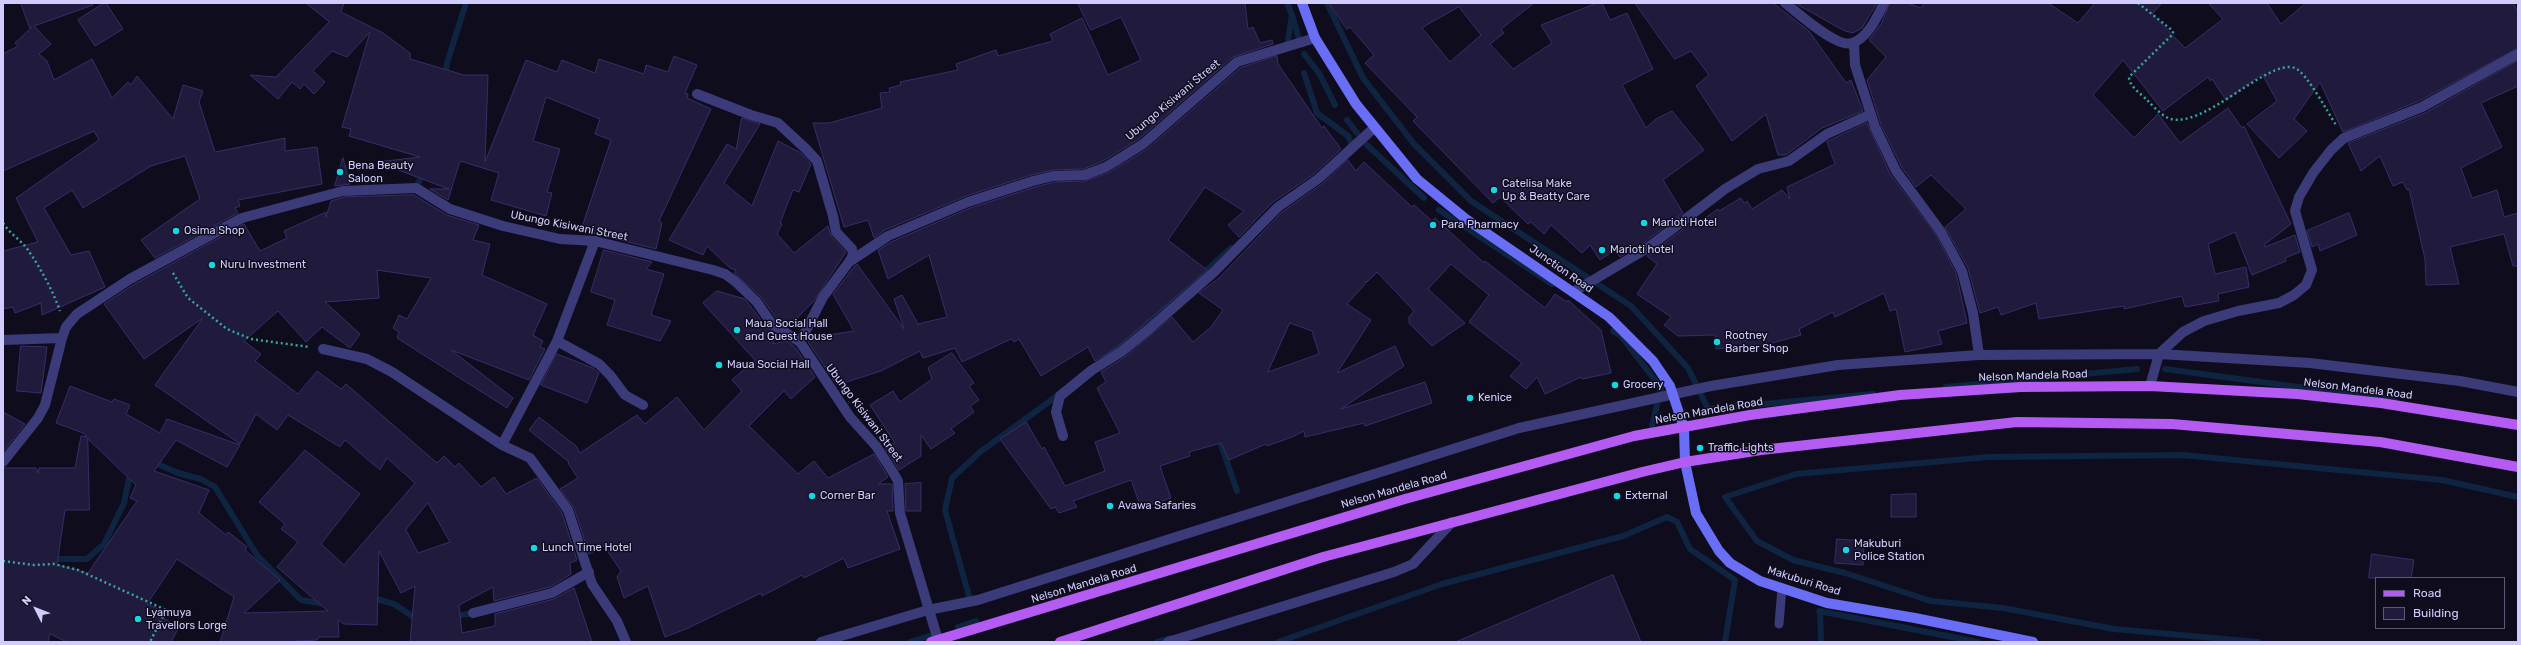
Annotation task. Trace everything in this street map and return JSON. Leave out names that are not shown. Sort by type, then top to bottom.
[{"type":"main road","name":"Junction Road","points":[[1304,3],[1314,38],[1374,128],[1417,179],[1466,219],[1608,317],[1654,361],[1674,395],[1684,428],[1685,462]]},
{"type":"main road","name":"Nelson Mandela Road","points":[[934,641],[1405,499],[1634,436],[1750,415],[1900,396],[2020,387],[2150,386],[2297,394],[2381,403],[2518,425]]},
{"type":"main road","points":[[1060,642],[1323,557],[1685,462],[1761,450],[2017,422],[2172,424],[2380,442],[2518,467]]},
{"type":"main road","name":"Makuburi Road","points":[[1685,462],[1696,513],[1719,551],[1730,563],[1760,581],[1827,603],[1915,618],[2033,642]]},
{"type":"street","points":[[1785,3],[1829,36],[1843,44],[1854,43],[1867,31],[1884,3]]},
{"type":"street","name":"Ubungo Kisiwani Street","points":[[800,342],[823,297],[849,262],[888,236],[968,202],[1033,181],[1054,176],[1084,174],[1106,167],[1143,144],[1236,62],[1314,38]]},
{"type":"street","points":[[1854,43],[1855,65],[1871,114],[1896,171],[1941,232],[1962,271],[1973,313],[1979,355]]},
{"type":"street","points":[[2150,386],[2159,354],[2183,332],[2204,321],[2238,311],[2279,304],[2294,296],[2306,285],[2312,270],[2295,211],[2299,197],[2313,173],[2330,150],[2344,138],[2422,107],[2518,54]]},
{"type":"street","points":[[697,94],[751,115],[778,123],[817,161],[834,216],[836,232],[852,249],[853,255],[849,262]]},
{"type":"street","points":[[1573,292],[1646,249],[1725,189],[1758,169],[1789,160],[1827,134],[1871,114]]},
{"type":"street","points":[[1063,436],[1056,412],[1060,396],[1092,370],[1121,352],[1148,330],[1214,272],[1278,207],[1318,179],[1374,128]]},
{"type":"street","name":"Ubungo Kisiwani Street","points":[[3,462],[38,418],[45,405],[66,327],[88,307],[130,279],[165,261],[213,232],[242,218],[343,191],[416,188],[450,209],[503,226],[560,239],[595,241],[725,274],[756,301],[772,324],[800,342],[840,404],[876,446],[896,478],[900,513],[928,610],[934,641]]},
{"type":"street","points":[[502,445],[557,341],[595,241]]},
{"type":"street","points":[[3,340],[62,338]]},
{"type":"street","points":[[557,341],[598,364],[610,375],[625,396],[643,405]]},
{"type":"street","points":[[324,349],[367,359],[392,372],[502,445],[530,458],[568,510],[592,584],[617,621],[626,642]]},
{"type":"street","points":[[821,642],[928,610],[978,600],[1519,428],[1674,395],[1838,366],[1979,355],[2159,354],[2310,363],[2460,381],[2518,392]]},
{"type":"street","points":[[1168,642],[1394,572],[1413,564],[1452,522]]},
{"type":"street","points":[[473,613],[552,593],[589,572]]},
{"type":"lane","points":[[1779,624],[1782,588]]},
{"type":"path","points":[[2138,3],[2173,31],[2173,34],[2129,77],[2133,86],[2163,115],[2176,119],[2189,117],[2223,101],[2264,77],[2288,67],[2296,68],[2304,76],[2344,138]]},
{"type":"path","points":[[3,223],[9,232],[27,249],[56,299],[66,327]]},
{"type":"path","points":[[165,261],[188,298],[227,329],[251,339],[324,349]]},
{"type":"path","points":[[3,561],[34,565],[54,564],[78,570],[166,610],[150,642]]},
{"type":"building","points":[[21,3],[92,3],[93,5],[34,26],[51,44],[39,54],[47,61],[54,80],[92,59],[112,98],[128,82],[131,85],[137,76],[173,119],[183,85],[203,91],[199,102],[215,152],[285,138],[285,151],[317,147],[322,184],[238,200],[240,206],[235,208],[238,213],[155,258],[141,240],[200,199],[185,156],[151,166],[83,208],[72,190],[44,208],[71,255],[89,251],[105,287],[42,315],[41,303],[15,313],[13,307],[3,309],[3,251],[38,242],[16,198],[99,140],[94,131],[3,171],[3,54],[18,46],[15,43],[32,27],[30,28]]},
{"type":"building","points":[[106,3],[123,29],[95,46],[78,20]]},
{"type":"building","points":[[306,3],[344,3],[341,12],[383,33],[410,53],[410,59],[464,75],[488,75],[485,162],[526,60],[557,72],[562,60],[595,73],[599,59],[644,74],[646,65],[668,72],[674,56],[697,65],[685,93],[688,94],[687,98],[711,109],[659,221],[662,223],[656,249],[581,230],[611,140],[595,134],[600,119],[546,97],[533,141],[560,149],[547,192],[552,193],[546,216],[491,200],[499,173],[460,161],[448,200],[430,189],[449,189],[377,162],[420,157],[349,136],[351,129],[342,127],[370,32],[347,57],[332,51],[313,71],[325,82],[314,94],[304,84],[300,89],[292,82],[278,99],[250,75],[276,77],[329,22]]},
{"type":"building","points":[[1078,3],[1245,3],[1248,29],[1253,27],[1260,43],[1272,40],[1273,44],[1233,57],[1139,139],[1103,161],[1084,169],[1053,170],[1031,175],[966,196],[885,230],[874,238],[868,220],[844,227],[813,123],[829,123],[882,108],[880,93],[890,92],[889,88],[901,85],[900,82],[958,70],[956,64],[996,50],[998,56],[1053,41],[1050,34],[1082,18],[1108,75],[1141,60],[1121,17],[1091,30]]},
{"type":"building","points":[[1329,3],[1534,3],[1501,29],[1504,33],[1490,44],[1513,69],[1552,43],[1541,25],[1597,3],[1602,3],[1610,20],[1627,13],[1653,69],[1622,85],[1646,128],[1656,119],[1672,111],[1704,150],[1663,180],[1683,213],[1642,244],[1620,257],[1615,250],[1600,260],[1590,245],[1582,253],[1551,225],[1544,234],[1531,222],[1528,224],[1500,197],[1493,203],[1413,121],[1417,117],[1365,63],[1374,55],[1350,27],[1347,29]],"holes":[[[1459,7],[1481,35],[1450,62],[1422,28]]]},
{"type":"building","points":[[1635,3],[1773,3],[1809,31],[1846,83],[1851,80],[1863,111],[1822,128],[1786,155],[1778,155],[1766,114],[1732,141],[1696,86],[1709,75],[1691,51],[1675,59]]},
{"type":"building","points":[[1795,3],[1877,3],[1862,28],[1853,33],[1845,31]]},
{"type":"building","points":[[1890,3],[1907,3],[1921,8],[1924,3],[2048,3],[2078,23],[2095,3],[2162,3],[2152,14],[2185,48],[2223,19],[2208,3],[2267,3],[2281,24],[2306,3],[2513,3],[2518,12],[2518,48],[2419,101],[2343,132],[2320,82],[2294,119],[2307,131],[2279,158],[2247,124],[2277,101],[2262,74],[2226,100],[2212,79],[2210,81],[2208,77],[2163,111],[2123,60],[2093,95],[2134,138],[2158,114],[2180,143],[2228,108],[2242,128],[2244,126],[2291,224],[2264,245],[2265,247],[2295,235],[2300,252],[2285,258],[2286,261],[2252,275],[2235,232],[2208,244],[2215,274],[2246,267],[2249,287],[2218,294],[2219,301],[2185,307],[2182,296],[2124,309],[2124,306],[2039,319],[2036,303],[2001,315],[1998,307],[1980,313],[1968,268],[1945,227],[1966,209],[1931,175],[1916,187],[1902,168],[1881,125],[1867,80],[1886,57],[1869,40],[1881,24]]},
{"type":"building","points":[[1277,56],[1278,64],[1322,128],[1324,126],[1341,149],[1314,174],[1273,202],[1239,237],[1228,225],[1244,211],[1205,187],[1168,240],[1207,270],[1117,347],[1095,361],[1088,347],[1041,376],[1019,339],[1014,342],[1011,339],[962,362],[955,348],[923,358],[920,351],[881,371],[837,385],[808,342],[809,338],[854,331],[833,294],[857,264],[904,329],[894,299],[902,295],[918,324],[947,317],[929,255],[888,279],[878,250],[891,242],[970,208],[1054,182],[1085,181],[1108,173],[1147,149],[1240,68]]},
{"type":"building","points":[[2518,61],[2518,86],[2481,103],[2502,147],[2461,168],[2472,198],[2497,190],[2504,217],[2518,213],[2518,266],[2513,266],[2504,234],[2450,247],[2459,284],[2426,285],[2425,259],[2409,189],[2407,190],[2403,182],[2393,186],[2380,156],[2361,171],[2348,143],[2425,113]]},
{"type":"building","points":[[742,118],[760,124],[724,183],[752,206],[778,141],[801,153],[811,164],[799,192],[793,190],[780,223],[782,224],[777,234],[794,253],[828,226],[831,236],[846,252],[813,302],[788,327],[777,319],[760,296],[734,273],[736,270],[730,268],[707,246],[703,255],[669,240],[727,144],[736,149]]},
{"type":"building","points":[[1867,123],[1890,174],[1936,235],[1956,273],[1967,323],[1938,331],[1942,344],[1905,352],[1896,309],[1890,311],[1884,293],[1835,317],[1833,312],[1799,329],[1801,335],[1755,348],[1755,345],[1716,349],[1715,335],[1678,336],[1664,325],[1671,317],[1637,294],[1657,264],[1647,256],[1690,224],[1692,227],[1718,209],[1719,211],[1741,198],[1744,203],[1747,201],[1752,209],[1782,190],[1790,199],[1787,187],[1835,164],[1827,142]]},
{"type":"building","points":[[343,158],[350,184],[335,186]]},
{"type":"building","points":[[1348,160],[1356,171],[1364,162],[1412,207],[1414,205],[1432,221],[1435,218],[1484,263],[1485,261],[1545,308],[1555,294],[1567,302],[1568,300],[1601,330],[1611,373],[1582,379],[1581,377],[1545,394],[1537,377],[1526,389],[1510,376],[1522,363],[1469,322],[1489,295],[1451,264],[1428,289],[1465,323],[1432,346],[1409,323],[1409,317],[1414,311],[1377,272],[1367,282],[1365,281],[1366,283],[1347,304],[1371,320],[1337,373],[1395,346],[1404,366],[1341,409],[1425,382],[1432,403],[1365,426],[1364,423],[1305,437],[1304,431],[1267,446],[1266,444],[1229,460],[1221,443],[1189,452],[1190,456],[1160,466],[1171,498],[1141,508],[1131,480],[1073,501],[1077,507],[1059,513],[1055,507],[1051,509],[1000,439],[1026,422],[1042,449],[1044,447],[1065,486],[1105,471],[1095,442],[1120,433],[1097,388],[1106,382],[1101,372],[1125,357],[1172,317],[1193,342],[1211,327],[1223,310],[1199,293],[1218,279],[1282,212],[1322,184]],"holes":[[[1290,323],[1312,331],[1319,354],[1268,372]]]},
{"type":"building","points":[[414,195],[447,215],[479,225],[473,240],[490,244],[482,275],[547,304],[533,335],[543,341],[540,347],[545,349],[529,380],[451,350],[513,398],[507,408],[397,338],[399,332],[393,328],[399,315],[407,319],[431,278],[377,270],[379,298],[325,302],[360,334],[350,348],[322,327],[306,342],[278,311],[244,341],[261,354],[255,361],[298,394],[317,371],[341,389],[346,384],[437,463],[444,456],[455,467],[459,463],[481,487],[494,477],[506,494],[537,478],[562,513],[577,560],[570,563],[571,574],[550,587],[494,601],[493,587],[459,605],[462,633],[495,626],[495,614],[554,599],[574,588],[592,642],[410,642],[415,586],[401,593],[379,551],[377,625],[344,624],[338,620],[339,637],[319,637],[317,640],[281,642],[220,642],[234,597],[177,559],[147,604],[164,612],[161,617],[179,627],[171,642],[67,642],[50,634],[48,642],[3,642],[3,468],[36,468],[38,473],[39,468],[75,468],[81,436],[87,437],[83,433],[56,423],[70,386],[112,402],[114,399],[130,405],[126,414],[160,433],[167,419],[240,445],[227,467],[176,440],[154,471],[209,490],[199,513],[226,535],[228,532],[247,547],[245,550],[280,580],[244,613],[328,611],[277,567],[298,542],[281,529],[285,524],[259,502],[305,450],[360,494],[321,544],[344,565],[415,483],[387,458],[380,470],[345,440],[340,447],[288,415],[277,430],[256,414],[240,444],[155,385],[203,318],[144,359],[104,304],[133,285],[244,224],[260,251],[287,238],[284,231],[326,212],[326,217],[331,201],[344,197]],"holes":[[[88,439],[136,485],[130,498],[137,501],[88,573],[57,565],[65,510],[89,510]],[[428,503],[450,542],[418,553],[406,530]]]},
{"type":"building","points":[[2349,213],[2357,235],[2320,251],[2318,244],[2312,247],[2307,231]]},
{"type":"building","points":[[604,250],[652,262],[646,269],[664,274],[651,315],[671,321],[660,341],[607,325],[615,300],[591,292]]},
{"type":"building","points":[[717,291],[745,299],[767,328],[779,336],[772,344],[787,341],[795,347],[815,377],[791,399],[784,391],[749,426],[798,474],[814,461],[828,478],[874,454],[888,477],[878,484],[892,484],[893,511],[887,511],[900,549],[848,568],[844,558],[804,578],[802,575],[762,596],[761,593],[686,629],[665,637],[648,586],[624,598],[617,577],[621,571],[604,546],[589,554],[574,508],[560,489],[578,478],[568,463],[569,462],[529,430],[539,417],[576,446],[580,453],[637,415],[645,424],[677,397],[704,430],[742,391],[732,380],[755,360],[703,303]]},
{"type":"building","points":[[21,346],[47,347],[41,393],[17,391]]},
{"type":"building","points":[[952,353],[974,383],[969,386],[979,400],[970,406],[974,412],[951,429],[955,433],[931,449],[921,435],[921,456],[899,470],[885,448],[895,443],[870,405],[893,391],[900,402],[932,379],[928,368]]},
{"type":"building","points":[[557,354],[593,368],[599,373],[587,403],[541,385]]},
{"type":"building","points":[[3,412],[25,424],[3,452]]},
{"type":"building","name":"Corner Bar","points":[[921,483],[921,511],[906,511],[905,484]]},
{"type":"building","points":[[1916,494],[1916,517],[1891,517],[1891,495]]},
{"type":"building","points":[[1837,539],[1864,541],[1863,565],[1835,563]]},
{"type":"building","points":[[2372,554],[2414,560],[2411,577],[2369,578]]},
{"type":"building","points":[[1613,575],[1641,642],[1456,642]]},
{"type":"waterway","points":[[445,78],[447,63],[466,3]]},
{"type":"waterway","points":[[1287,3],[1292,15],[1288,40]]},
{"type":"waterway","points":[[1327,3],[1363,78],[1414,144],[1471,201],[1631,306],[1688,368],[1708,409],[1873,394]]},
{"type":"waterway","points":[[1293,18],[1299,39]]},
{"type":"waterway","points":[[1304,54],[1319,73],[1335,105]]},
{"type":"waterway","points":[[1304,73],[1317,113],[1348,136],[1352,145],[1349,148]]},
{"type":"waterway","points":[[1347,120],[1357,133]]},
{"type":"waterway","points":[[1367,145],[1424,198]]},
{"type":"waterway","points":[[416,188],[424,171]]},
{"type":"waterway","points":[[1439,210],[1552,284]]},
{"type":"waterway","points":[[1105,357],[1145,326],[1231,248]]},
{"type":"waterway","points":[[1613,331],[1621,336],[1661,388],[1652,426]]},
{"type":"waterway","points":[[1946,387],[2137,369]]},
{"type":"waterway","points":[[2165,369],[2395,400]]},
{"type":"waterway","points":[[970,600],[945,510],[952,478],[980,452],[1061,393]]},
{"type":"waterway","points":[[1218,436],[1237,491]]},
{"type":"waterway","points":[[2258,642],[2114,629],[2003,608],[1931,601],[1845,573],[1793,560],[1757,541],[1725,497],[1796,474],[1989,457],[2183,455],[2442,480],[2518,497]]},
{"type":"waterway","points":[[151,464],[155,463],[178,473],[201,479],[215,487],[257,555],[301,600],[325,604]]},
{"type":"waterway","points":[[51,559],[87,559],[104,544],[124,503],[129,479],[135,474]]},
{"type":"waterway","points":[[1278,642],[1442,584],[1623,536],[1667,517],[1677,522],[1690,549],[1735,580],[1725,642]]},
{"type":"waterway","points":[[370,597],[394,604],[418,620]]},
{"type":"waterway","points":[[1819,611],[1978,642]]},
{"type":"waterway","points":[[1820,611],[1821,642]]},
{"type":"waterway","points":[[453,616],[475,613]]},
{"type":"waterway","points":[[958,627],[976,621]]},
{"type":"waterway","points":[[910,642],[929,636]]},
{"type":"waterway","points":[[1157,642],[1170,638]]},
{"type":"place","name":"Bena Beauty Saloon","points":[[340,172]]},
{"type":"place","name":"Catelisa Make Up & Beatty Care","points":[[1494,190]]},
{"type":"place","name":"Marioti Hotel","points":[[1644,223]]},
{"type":"place","name":"Para Pharmacy","points":[[1433,225]]},
{"type":"place","name":"Osima Shop","points":[[176,231]]},
{"type":"place","name":"Marioti hotel","points":[[1602,250]]},
{"type":"place","name":"Nuru Investment","points":[[212,265]]},
{"type":"place","name":"Maua Social Hall and Guest House","points":[[737,330]]},
{"type":"place","name":"Rootney Barber Shop","points":[[1717,342]]},
{"type":"place","name":"Maua Social Hall","points":[[719,365]]},
{"type":"place","name":"Grocery","points":[[1615,385]]},
{"type":"place","name":"Kenice","points":[[1470,398]]},
{"type":"place","name":"Traffic Lights","points":[[1700,448]]},
{"type":"place","name":"Corner Bar","points":[[812,496]]},
{"type":"place","name":"External","points":[[1617,496]]},
{"type":"place","name":"Avawa Safaries","points":[[1110,506]]},
{"type":"place","name":"Lunch Time Hotel","points":[[534,548]]},
{"type":"place","name":"Makuburi Police Station","points":[[1846,550]]},
{"type":"place","name":"Lyamuya Travellors Lorge","points":[[138,619]]}]
